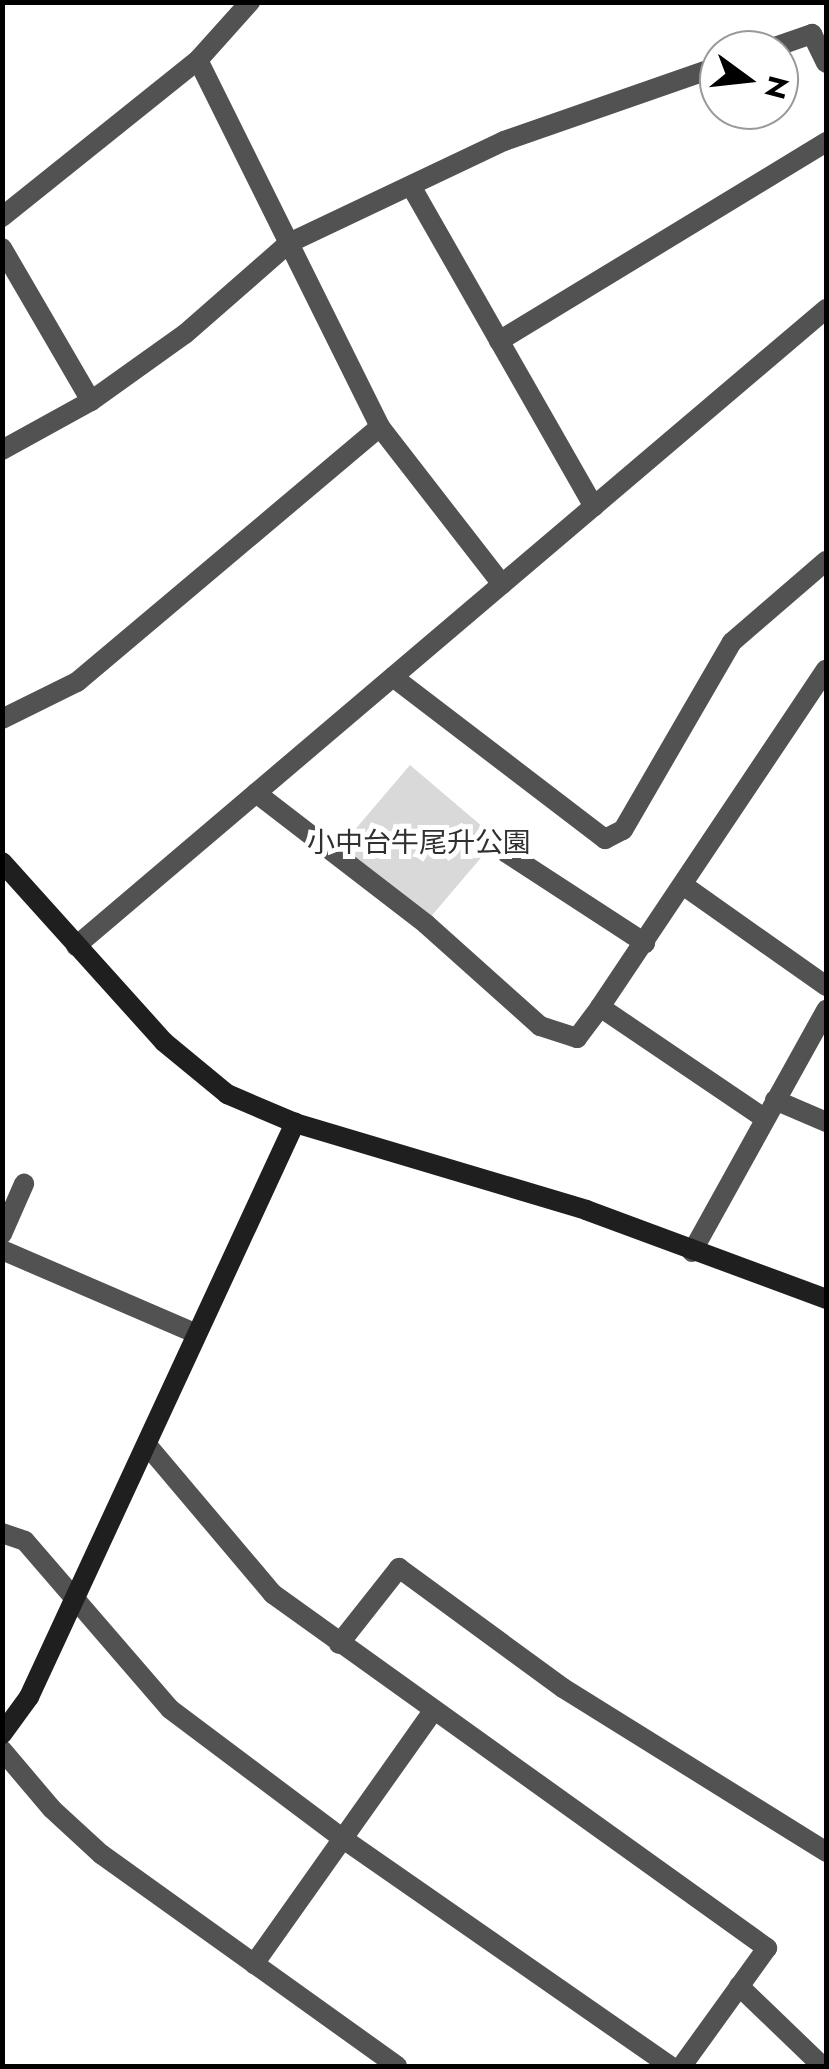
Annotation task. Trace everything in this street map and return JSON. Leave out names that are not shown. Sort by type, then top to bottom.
[{"type":"street","points":[[2,217],[198,60],[250,2]]},
{"type":"street","points":[[799,39],[812,34],[826,64]]},
{"type":"street","points":[[198,60],[380,427],[502,584]]},
{"type":"street","points":[[2,450],[91,401],[185,334],[289,244],[504,141],[699,73]]},
{"type":"street","points":[[499,340],[826,142]]},
{"type":"street","points":[[412,186],[594,507]]},
{"type":"street","points":[[2,248],[91,401]]},
{"type":"street","points":[[76,946],[826,309]]},
{"type":"street","points":[[2,719],[77,682],[380,427]]},
{"type":"street","points":[[394,677],[605,839],[624,830],[732,642],[826,561]]},
{"type":"street","points":[[256,794],[426,924],[540,1026],[577,1038],[826,670]]},
{"type":"street","points":[[496,846],[644,942]]},
{"type":"street","points":[[2,862],[164,1042],[226,1094],[295,1123],[586,1210],[826,1299]]},
{"type":"street","points":[[684,885],[826,986]]},
{"type":"street","points":[[600,1008],[770,1109],[826,1122]]},
{"type":"street","points":[[692,1252],[826,1010]]},
{"type":"street","points":[[2,1734],[30,1696],[295,1123]]},
{"type":"street","points":[[2,1234],[24,1184]]},
{"type":"street","points":[[2,1250],[197,1334]]},
{"type":"street","points":[[147,1445],[274,1594],[432,1712],[766,1948],[682,2066]]},
{"type":"street","points":[[2,1533],[25,1541],[170,1709],[342,1838],[670,2066]]},
{"type":"street","points":[[339,1644],[400,1568],[563,1688],[826,1852]]},
{"type":"street","points":[[254,1964],[432,1712]]},
{"type":"street","points":[[2,1750],[52,1809],[101,1854],[397,2066]]},
{"type":"street","points":[[739,1986],[822,2066]]},
{"type":"green space","name":"小中台牛尾升公園","points":[[410,765],[497,839],[428,920],[341,846]]}]
